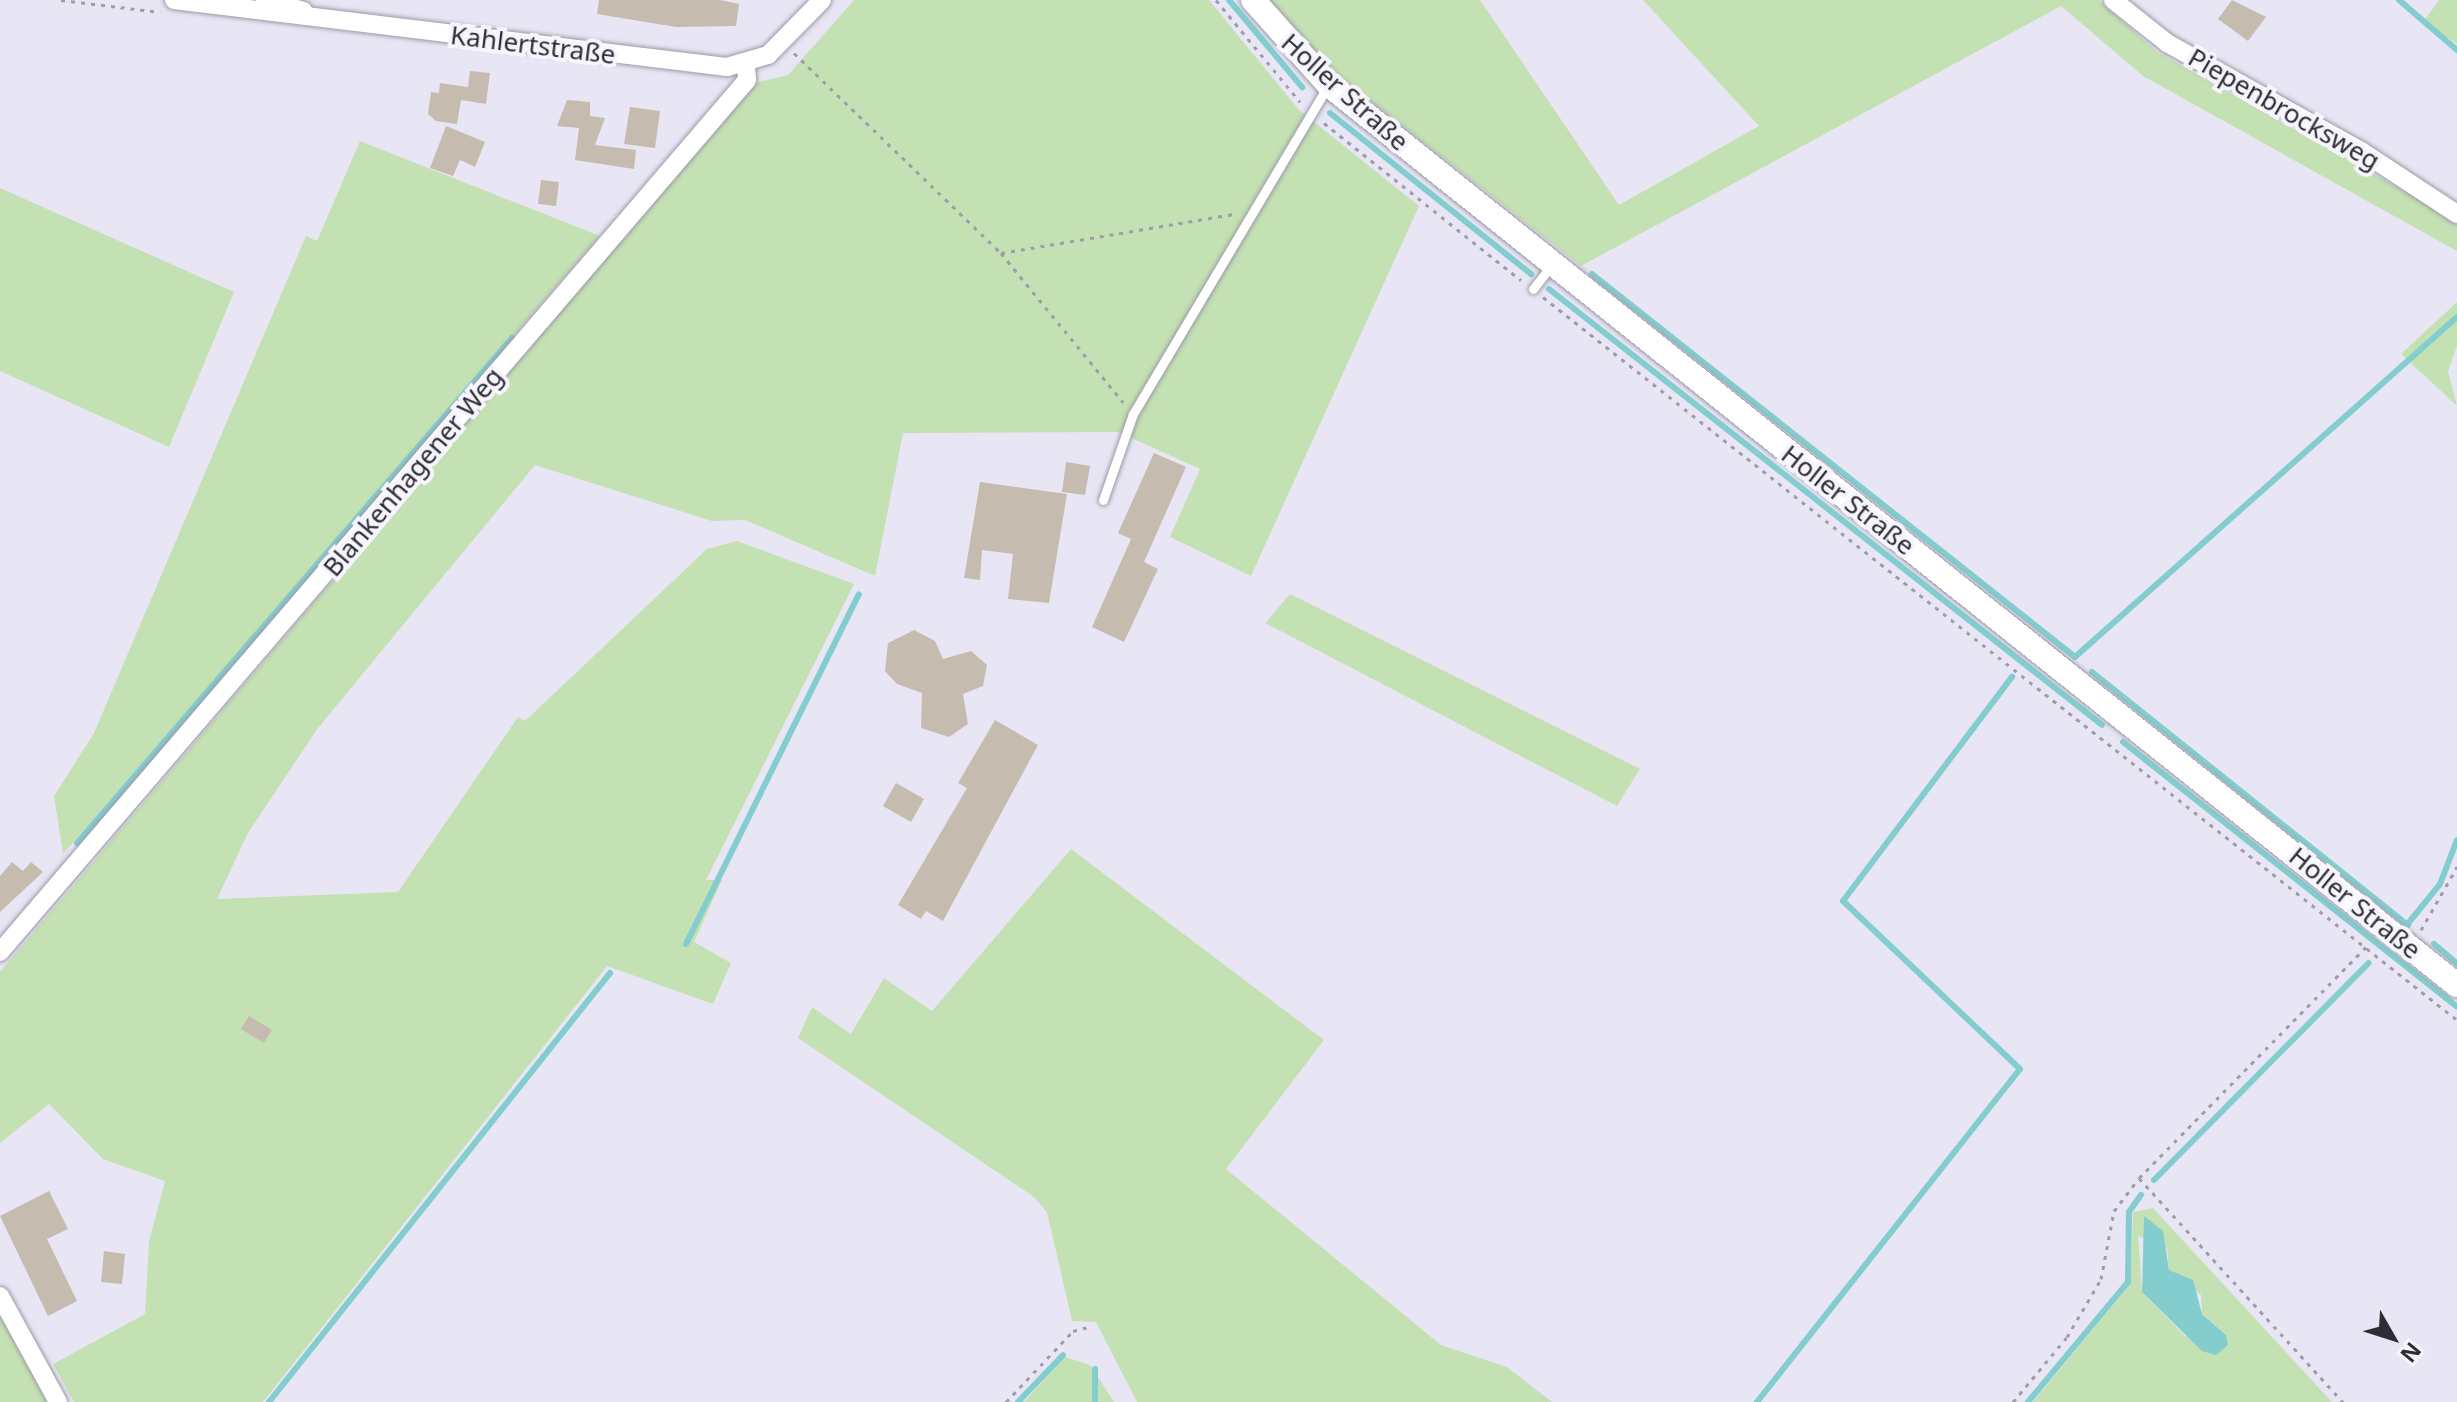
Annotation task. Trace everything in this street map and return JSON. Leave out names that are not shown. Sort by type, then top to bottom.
[{"type":"street","name":"Kahlertstraße","points":[[174,0],[220,2],[703,66],[746,64]]},
{"type":"street","name":"Kahlertstraße","points":[[265,0],[321,17]]},
{"type":"street","points":[[746,64],[784,44],[822,0]]},
{"type":"street","name":"Holler Straße","points":[[1253,0],[1329,85],[2457,985]]},
{"type":"street","name":"Piepenbrocksweg","points":[[2113,0],[2167,43],[2361,151],[2457,214]]},
{"type":"street","name":"Blankenhagener Weg","points":[[0,952],[747,80],[746,64]]},
{"type":"street","points":[[0,1296],[58,1402]]},
{"type":"lane","points":[[1103,500],[1133,414],[1257,210],[1308,111],[1329,85]]},
{"type":"lane","points":[[1533,289],[1552,265]]},
{"type":"path","points":[[1216,0],[1308,111],[2457,1020]]},
{"type":"path","points":[[784,44],[1001,253],[1133,414]]},
{"type":"path","points":[[1001,253],[1257,210]]},
{"type":"path","points":[[2409,947],[2457,867]]},
{"type":"path","points":[[2013,1402],[2067,1337],[2101,1279],[2114,1211],[2139,1178],[2366,947]]},
{"type":"path","points":[[2139,1178],[2343,1402]]},
{"type":"path","points":[[1006,1402],[1073,1331],[1088,1327]]},
{"type":"shaded area","points":[[854,0],[1209,0],[1299,110],[1419,206],[1251,576],[1170,537],[1200,469],[1118,432],[903,433],[875,576],[745,520],[712,521],[535,465],[318,728],[248,833],[217,899],[398,892],[518,717],[525,721],[707,549],[737,541],[854,584],[706,880],[722,880],[694,942],[731,963],[713,1004],[607,966],[263,1402],[74,1402],[53,1364],[145,1314],[149,1242],[165,1181],[103,1159],[49,1104],[0,1143],[0,972],[755,83],[788,75]]},
{"type":"shaded area","points":[[1270,0],[1480,0],[1619,205],[1759,126],[1643,0],[2099,0],[2157,52],[2457,223],[2457,251],[2143,76],[2061,6],[1581,266],[1334,72]]},
{"type":"shaded area","points":[[2439,0],[2457,0],[2457,44],[2424,21]]},
{"type":"shaded area","points":[[360,141],[600,236],[63,854],[54,796],[94,733],[306,236],[317,241]]},
{"type":"shaded area","points":[[0,188],[234,292],[169,447],[0,371]]},
{"type":"shaded area","points":[[2457,302],[2457,346],[2448,371],[2457,406],[2401,354]]},
{"type":"shaded area","points":[[1290,594],[1640,769],[1617,806],[1265,623]]},
{"type":"shaded area","points":[[1071,849],[1324,1040],[1226,1169],[1441,1345],[1507,1367],[1552,1402],[1137,1402],[1096,1322],[1072,1321],[1047,1212],[1034,1197],[798,1038],[812,1007],[851,1034],[884,978],[932,1011]]},
{"type":"shaded area","points":[[2153,1208],[2332,1402],[2033,1402],[2131,1283],[2133,1212]],"holes":[[[2138,1236],[2167,1249],[2169,1270],[2201,1295],[2202,1313],[2226,1335],[2185,1336],[2142,1292]]]},
{"type":"shaded area","points":[[2144,1216],[2163,1231],[2169,1270],[2193,1280],[2202,1314],[2226,1335],[2228,1345],[2216,1355],[2202,1351],[2142,1292]]},
{"type":"shaded area","points":[[0,1312],[49,1402],[0,1402]]},
{"type":"shaded area","points":[[1065,1357],[1090,1365],[1114,1402],[1024,1402]]},
{"type":"building","points":[[599,0],[720,0],[739,4],[736,26],[676,27],[597,14]]},
{"type":"building","points":[[2232,0],[2266,17],[2248,41],[2218,19]]},
{"type":"building","points":[[470,71],[490,73],[486,104],[461,100],[457,124],[436,121],[428,114],[431,92],[439,93],[440,83],[468,87]]},
{"type":"building","points":[[567,100],[590,102],[590,116],[605,118],[595,145],[636,150],[634,169],[575,160],[579,128],[557,126]]},
{"type":"building","points":[[630,107],[660,111],[655,148],[624,144]]},
{"type":"building","points":[[446,126],[485,142],[475,167],[460,160],[453,176],[430,168]]},
{"type":"building","points":[[541,180],[559,182],[556,206],[538,204]]},
{"type":"building","points":[[1154,453],[1186,467],[1144,562],[1158,569],[1124,642],[1092,627],[1131,539],[1118,533]]},
{"type":"building","points":[[1066,462],[1090,466],[1085,495],[1062,492]]},
{"type":"building","points":[[980,482],[1067,494],[1049,603],[1008,599],[1013,554],[982,550],[980,580],[964,578]]},
{"type":"building","points":[[914,630],[935,641],[943,659],[971,651],[987,665],[983,686],[963,694],[968,724],[949,737],[921,728],[922,693],[897,684],[885,671],[888,643]]},
{"type":"building","points":[[995,720],[1038,745],[943,921],[926,911],[921,919],[898,905],[967,788],[958,783]]},
{"type":"building","points":[[896,783],[924,799],[911,822],[883,806]]},
{"type":"building","points":[[12,862],[23,871],[31,862],[43,872],[0,912],[0,876]]},
{"type":"building","points":[[249,1016],[272,1030],[264,1043],[241,1029]]},
{"type":"building","points":[[49,1191],[68,1229],[47,1239],[77,1301],[48,1316],[0,1216]]},
{"type":"building","points":[[104,1251],[125,1254],[122,1284],[101,1282]]},
{"type":"waterway","points":[[1229,0],[1302,87]]},
{"type":"waterway","points":[[2399,0],[2457,50]]},
{"type":"waterway","points":[[1330,113],[1531,274]]},
{"type":"waterway","points":[[1592,274],[2075,657],[2457,317]]},
{"type":"waterway","points":[[1549,289],[2102,725]]},
{"type":"waterway","points":[[77,843],[512,338]]},
{"type":"waterway","points":[[686,944],[859,594]]},
{"type":"waterway","points":[[2092,672],[2408,925]]},
{"type":"waterway","points":[[1757,1402],[2020,1069],[1843,901],[2012,677]]},
{"type":"waterway","points":[[2123,742],[2457,1007]]},
{"type":"waterway","points":[[2406,926],[2440,884],[2457,840]]},
{"type":"waterway","points":[[2434,944],[2457,963]]},
{"type":"waterway","points":[[2154,1180],[2369,963]]},
{"type":"waterway","points":[[269,1402],[610,973]]},
{"type":"waterway","points":[[2028,1402],[2128,1282],[2129,1212],[2141,1195]]},
{"type":"waterway","points":[[1018,1402],[1063,1355]]},
{"type":"waterway","points":[[1095,1369],[1095,1402]]}]
